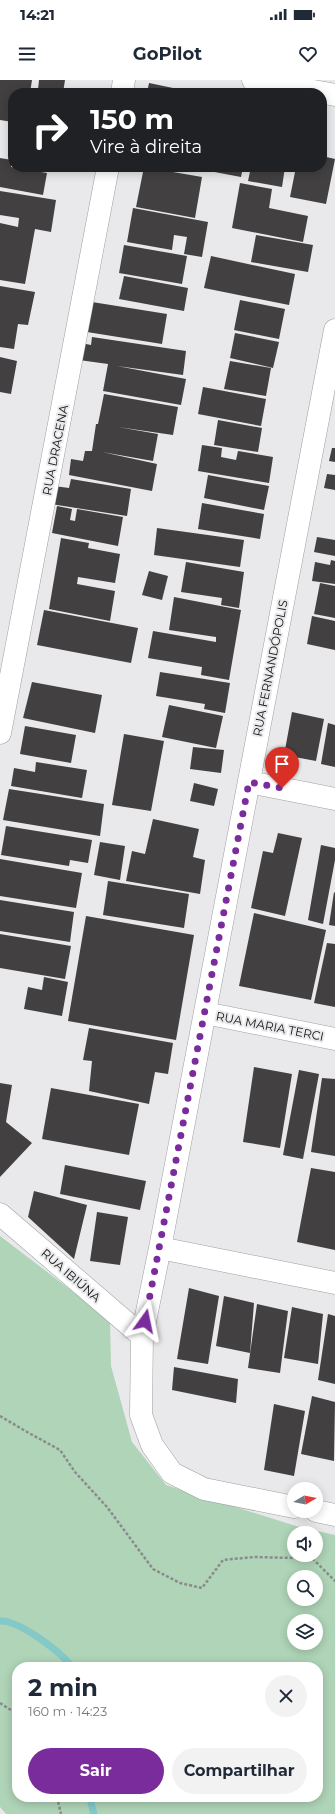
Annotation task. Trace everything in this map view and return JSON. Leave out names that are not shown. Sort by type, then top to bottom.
[{"type":"street","points":[[253,80],[297,88]]},
{"type":"street","name":"RUA DRACENA","points":[[0,734],[8,644],[40,530],[107,172]]},
{"type":"street","name":"RUA FERNANDÓPOLIS","points":[[287,1506],[204,1489],[172,1473],[152,1445],[142,1415],[142,1336],[335,330]]},
{"type":"street","points":[[249,782],[335,799]]},
{"type":"street","name":"RUA MARIA TERCI","points":[[205,1013],[335,1039]]},
{"type":"street","name":"RUA IBIÚNA","points":[[0,1214],[142,1336]]},
{"type":"street","points":[[160,1248],[335,1283]]},
{"type":"street","points":[[323,1512],[335,1515]]},
{"type":"path","points":[[0,1416],[60,1450],[75,1472],[108,1507],[153,1569],[180,1583],[202,1588],[223,1560],[254,1557],[287,1558]]},
{"type":"path","points":[[316,1562],[335,1581]]},
{"type":"path","points":[[0,1703],[12,1711]]},
{"type":"path","points":[[58,1802],[61,1814]]},
{"type":"green space","points":[[0,1236],[110,1320],[111,1366],[132,1442],[166,1485],[296,1526],[287,1526],[287,1562],[323,1562],[323,1532],[335,1535],[335,1814],[6,1814],[0,1807]]},
{"type":"building","points":[[0,80],[32,80],[31,88],[8,88],[8,121],[0,120]]},
{"type":"building","points":[[39,80],[65,80],[64,88],[38,88]]},
{"type":"building","points":[[149,83],[173,88],[148,88]]},
{"type":"building","points":[[327,157],[335,159],[326,204],[290,197],[295,172],[327,172]]},
{"type":"building","points":[[0,158],[8,159],[8,172],[47,173],[43,195],[0,187]]},
{"type":"building","points":[[143,172],[173,172],[202,177],[195,218],[136,207]]},
{"type":"building","points":[[215,172],[242,172],[241,177]]},
{"type":"building","points":[[250,172],[284,172],[282,187],[248,181]]},
{"type":"building","points":[[240,183],[272,189],[269,208],[308,216],[303,242],[232,228]]},
{"type":"building","points":[[0,191],[56,200],[51,232],[35,229],[25,284],[0,280],[0,223],[18,227],[19,218],[0,215]]},
{"type":"building","points":[[133,208],[208,222],[202,257],[184,254],[187,237],[174,235],[172,250],[127,242]]},
{"type":"building","points":[[256,235],[313,245],[308,272],[251,262]]},
{"type":"building","points":[[124,245],[187,256],[182,284],[119,273]]},
{"type":"building","points":[[211,256],[295,274],[289,305],[204,288]]},
{"type":"building","points":[[124,276],[188,288],[184,311],[119,299]]},
{"type":"building","points":[[0,286],[35,292],[28,325],[18,324],[14,349],[0,347]]},
{"type":"building","points":[[240,300],[285,309],[279,339],[234,330]]},
{"type":"building","points":[[92,302],[167,314],[162,344],[87,332]]},
{"type":"building","points":[[235,333],[279,342],[273,368],[230,358]]},
{"type":"building","points":[[92,337],[186,351],[183,375],[117,366],[186,379],[181,405],[103,391],[108,364],[79,360],[81,343],[91,345]]},
{"type":"building","points":[[0,357],[17,361],[11,394],[0,392]]},
{"type":"building","points":[[230,361],[271,368],[266,396],[224,389]]},
{"type":"building","points":[[203,387],[266,399],[261,426],[198,414]]},
{"type":"building","points":[[104,394],[178,407],[173,435],[118,427],[158,434],[153,461],[102,452],[157,464],[152,491],[69,475],[71,459],[83,461],[85,451],[92,451],[96,424],[98,424]]},
{"type":"building","points":[[218,420],[262,428],[258,452],[214,445]]},
{"type":"building","points":[[202,445],[222,448],[221,457],[236,460],[238,451],[273,457],[269,483],[198,471]]},
{"type":"building","points":[[332,448],[335,448],[335,462],[329,461]]},
{"type":"building","points":[[327,474],[335,475],[335,490],[324,488]]},
{"type":"building","points":[[208,475],[269,486],[264,510],[204,498]]},
{"type":"building","points":[[71,479],[131,489],[127,516],[51,504],[54,486],[69,488]]},
{"type":"building","points":[[202,503],[264,514],[260,539],[198,529]]},
{"type":"building","points":[[57,506],[72,509],[70,520],[75,521],[77,509],[123,517],[118,546],[52,533]]},
{"type":"building","points":[[157,528],[244,540],[240,567],[154,555]]},
{"type":"building","points":[[317,537],[335,540],[335,556],[314,552]]},
{"type":"building","points":[[61,538],[89,543],[88,548],[120,554],[115,583],[78,577],[77,584],[115,591],[110,621],[49,609]]},
{"type":"building","points":[[331,560],[335,561],[335,584],[312,581],[315,562],[330,565]]},
{"type":"building","points":[[186,562],[244,572],[239,608],[221,605],[222,598],[181,592]]},
{"type":"building","points":[[149,571],[168,576],[162,600],[142,595]]},
{"type":"building","points":[[320,583],[335,586],[335,618],[314,614]]},
{"type":"building","points":[[174,597],[241,610],[229,680],[201,675],[202,667],[148,658],[153,631],[216,642],[216,637],[169,630]]},
{"type":"building","points":[[44,610],[138,628],[131,663],[37,645]]},
{"type":"building","points":[[312,616],[335,621],[335,650],[307,644]]},
{"type":"building","points":[[160,672],[230,683],[225,713],[204,709],[205,704],[156,696]]},
{"type":"building","points":[[32,682],[102,695],[95,733],[23,718]]},
{"type":"building","points":[[169,705],[223,716],[216,748],[162,737]]},
{"type":"building","points":[[292,712],[324,719],[316,761],[284,755]]},
{"type":"building","points":[[328,723],[335,725],[335,767],[321,764]]},
{"type":"building","points":[[25,726],[76,735],[71,763],[20,754]]},
{"type":"building","points":[[124,734],[164,741],[151,811],[112,805]]},
{"type":"building","points":[[193,747],[224,750],[221,773],[190,769]]},
{"type":"building","points":[[36,762],[87,770],[82,798],[11,786],[14,768],[35,772]]},
{"type":"building","points":[[194,783],[218,789],[214,806],[190,801]]},
{"type":"building","points":[[9,789],[104,804],[100,836],[3,820]]},
{"type":"building","points":[[153,819],[199,829],[193,857],[205,860],[200,894],[126,881],[132,851],[145,854]]},
{"type":"building","points":[[6,826],[92,840],[88,863],[70,860],[69,866],[1,855]]},
{"type":"building","points":[[278,833],[302,838],[285,916],[251,908],[263,851],[273,853]]},
{"type":"building","points":[[100,842],[125,846],[120,880],[94,875]]},
{"type":"building","points":[[321,845],[335,848],[335,860],[323,924],[308,920]]},
{"type":"building","points":[[0,859],[82,873],[76,908],[0,896]]},
{"type":"building","points":[[108,881],[189,894],[184,928],[103,915]]},
{"type":"building","points":[[334,892],[335,893],[335,926],[329,925]]},
{"type":"building","points":[[0,900],[74,912],[70,942],[0,931]]},
{"type":"building","points":[[254,913],[326,930],[311,1000],[239,986]]},
{"type":"building","points":[[86,916],[194,935],[176,1040],[68,1021]]},
{"type":"building","points":[[0,934],[71,946],[65,979],[0,968]]},
{"type":"building","points":[[327,943],[335,944],[335,1007],[314,1003]]},
{"type":"building","points":[[44,977],[68,982],[62,1016],[24,1009],[28,987],[42,990]]},
{"type":"building","points":[[89,1028],[173,1043],[168,1074],[155,1072],[149,1104],[89,1091],[92,1061],[83,1060]]},
{"type":"building","points":[[254,1067],[292,1074],[280,1148],[243,1142]]},
{"type":"building","points":[[299,1070],[319,1074],[303,1159],[283,1155]]},
{"type":"building","points":[[322,1078],[335,1079],[335,1156],[311,1152]]},
{"type":"building","points":[[0,1083],[12,1085],[6,1122],[32,1143],[0,1177]]},
{"type":"building","points":[[51,1088],[139,1104],[129,1155],[42,1139]]},
{"type":"building","points":[[65,1165],[146,1181],[140,1210],[60,1194]]},
{"type":"building","points":[[311,1168],[335,1172],[335,1250],[297,1242]]},
{"type":"building","points":[[34,1191],[87,1205],[74,1259],[28,1217]]},
{"type":"building","points":[[97,1212],[128,1217],[120,1265],[90,1261]]},
{"type":"building","points":[[189,1288],[219,1296],[208,1364],[177,1359]]},
{"type":"building","points":[[224,1296],[254,1303],[250,1353],[216,1346]]},
{"type":"building","points":[[257,1304],[288,1311],[280,1373],[248,1368]]},
{"type":"building","points":[[292,1307],[323,1314],[318,1364],[284,1358]]},
{"type":"building","points":[[328,1314],[335,1316],[335,1384],[318,1380]]},
{"type":"building","points":[[174,1367],[238,1379],[236,1403],[172,1390]]},
{"type":"building","points":[[312,1396],[335,1402],[334,1461],[301,1454]]},
{"type":"building","points":[[274,1404],[305,1411],[294,1476],[264,1470]]},
{"type":"waterway","points":[[0,1621],[8,1622],[28,1631],[59,1653],[68,1662]]},
{"type":"waterway","points":[[92,1802],[94,1814]]},
{"type":"route","points":[[145,1321],[249,782],[282,788]]}]
